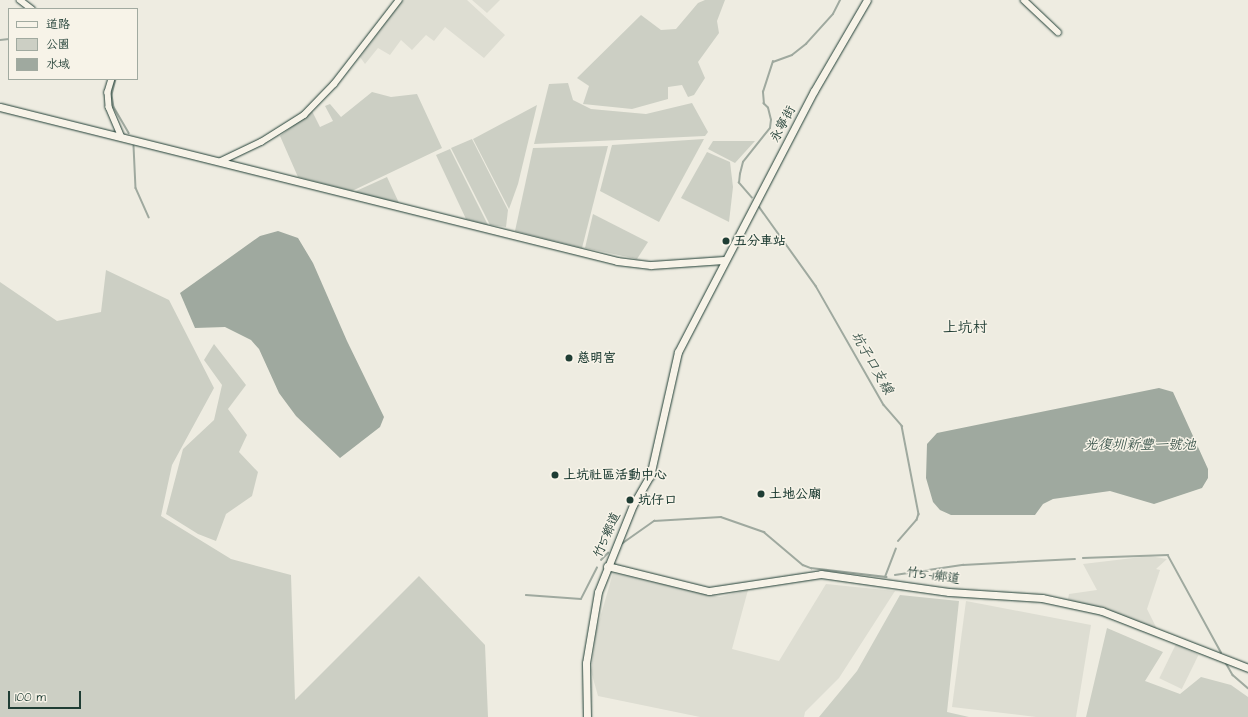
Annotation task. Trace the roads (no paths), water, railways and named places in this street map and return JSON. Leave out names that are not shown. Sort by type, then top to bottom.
[{"type":"street","points":[[20,0],[31,8]]},
{"type":"street","points":[[219,162],[261,142],[304,115],[334,84],[399,0]]},
{"type":"street","name":"永寧街","points":[[724,260],[814,91],[867,0]]},
{"type":"street","points":[[1024,0],[1058,32]]},
{"type":"street","points":[[112,80],[108,92],[109,107],[122,137]]},
{"type":"street","points":[[0,107],[617,261],[651,265],[724,260]]},
{"type":"street","name":"竹5鄉道","points":[[586,717],[586,663],[589,636],[607,566],[633,506],[650,476],[678,352],[724,260]]},
{"type":"street","name":"竹5-1鄉道","points":[[607,566],[709,591],[821,574],[949,592],[1042,598],[1102,611],[1248,668]]},
{"type":"water","points":[[278,231],[298,238],[313,263],[347,341],[384,417],[380,427],[340,458],[296,416],[279,393],[259,349],[251,340],[225,327],[195,328],[180,293],[260,236]]},
{"type":"water","name":"光復圳新豐一號池","points":[[1159,388],[1173,392],[1208,469],[1208,478],[1202,488],[1154,504],[1110,491],[1053,499],[1043,504],[1035,515],[951,515],[940,510],[933,502],[926,478],[927,444],[937,433]]},
{"type":"waterway","name":"坑子口支線","points":[[752,198],[739,183],[740,174],[743,162],[770,128],[771,120],[768,108],[764,104],[763,92],[773,62],[792,55],[806,44],[833,14],[840,0]]},
{"type":"waterway","points":[[0,40],[8,39]]},
{"type":"waterway","points":[[116,80],[112,95],[114,107],[129,133]]},
{"type":"waterway","points":[[134,146],[136,188],[149,217]]},
{"type":"waterway","name":"坑子口支線","points":[[758,205],[816,286],[884,405],[902,426],[919,514],[917,520],[899,541]]},
{"type":"waterway","points":[[620,545],[654,521],[721,517],[764,532],[803,565],[811,568],[886,577]]},
{"type":"waterway","name":"坑子口支線","points":[[885,577],[896,549]]},
{"type":"waterway","points":[[601,560],[608,553]]},
{"type":"waterway","points":[[1083,558],[1168,555],[1221,652]]},
{"type":"waterway","points":[[895,575],[963,565],[1075,559]]},
{"type":"waterway","points":[[526,595],[581,599],[597,568]]},
{"type":"waterway","points":[[1226,663],[1233,675],[1248,688]]},
{"type":"place","name":"五分車站","points":[[726,241]]},
{"type":"place","name":"慈明宮","points":[[569,358]]},
{"type":"place","name":"上坑社區活動中心","points":[[555,475]]},
{"type":"place","name":"土地公廟","points":[[761,494]]},
{"type":"place","name":"坑仔口","points":[[630,500]]},
{"type":"district","name":"上坑村","points":[[965,328]]}]
